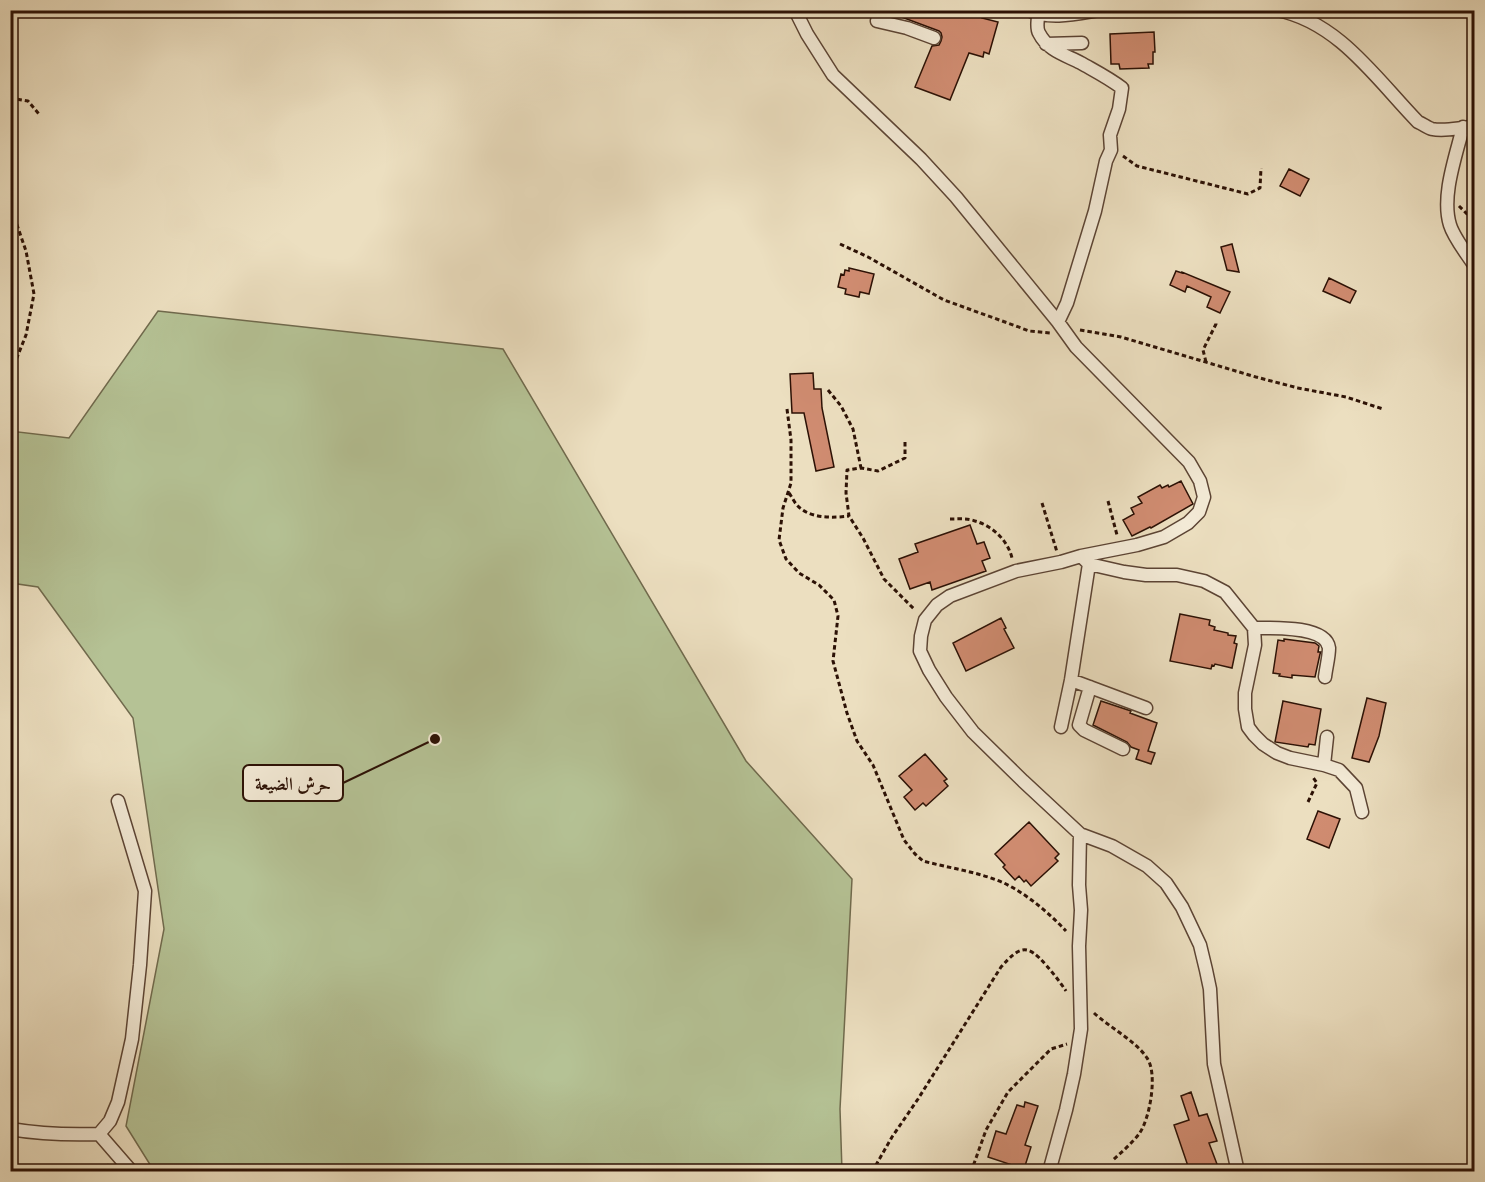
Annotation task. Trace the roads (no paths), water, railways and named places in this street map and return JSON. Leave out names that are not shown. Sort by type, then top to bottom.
[{"type":"street","points":[[795,10],[833,75],[921,159],[956,197],[1063,327],[1076,347],[1189,462],[1200,481],[1204,497],[1199,512],[1188,523],[1164,537],[1085,560],[1060,562],[1016,572],[950,596],[937,605],[925,620],[920,651],[946,697],[973,732],[1080,834],[1112,846],[1147,866],[1166,883],[1182,907],[1200,945],[1210,988],[1214,1064],[1238,1172]]},
{"type":"street","points":[[880,10],[877,21],[907,28],[934,38]]},
{"type":"street","points":[[1063,327],[1067,303],[1111,150],[1110,135],[1119,109],[1122,88],[1046,44],[1038,31],[1033,13],[1067,15],[1099,10]]},
{"type":"street","points":[[1277,10],[1311,22],[1340,40],[1418,122],[1431,129],[1469,127],[1447,195],[1447,211],[1450,227],[1474,265]]},
{"type":"street","points":[[1046,44],[1082,43]]},
{"type":"street","points":[[1085,560],[1124,572],[1177,575],[1204,581],[1225,592],[1254,628],[1255,645],[1245,693],[1248,727],[1263,744],[1277,753],[1339,770],[1356,788],[1362,812]]},
{"type":"street","points":[[1061,728],[1071,680],[1085,560]]},
{"type":"street","points":[[1254,628],[1295,629],[1312,632],[1324,638],[1329,647],[1325,677]]},
{"type":"street","points":[[1071,680],[1146,708]]},
{"type":"street","points":[[1090,687],[1079,725],[1084,730],[1123,749]]},
{"type":"street","points":[[1324,765],[1327,737]]},
{"type":"street","points":[[99,1134],[110,1121],[118,1102],[132,1039],[145,891],[118,801]]},
{"type":"street","points":[[1048,1172],[1066,1110],[1080,1040],[1080,834]]},
{"type":"street","points":[[10,1129],[59,1134],[99,1134],[132,1172]]},
{"type":"place","name":"حرش الضيعة","points":[[435,739]]}]
